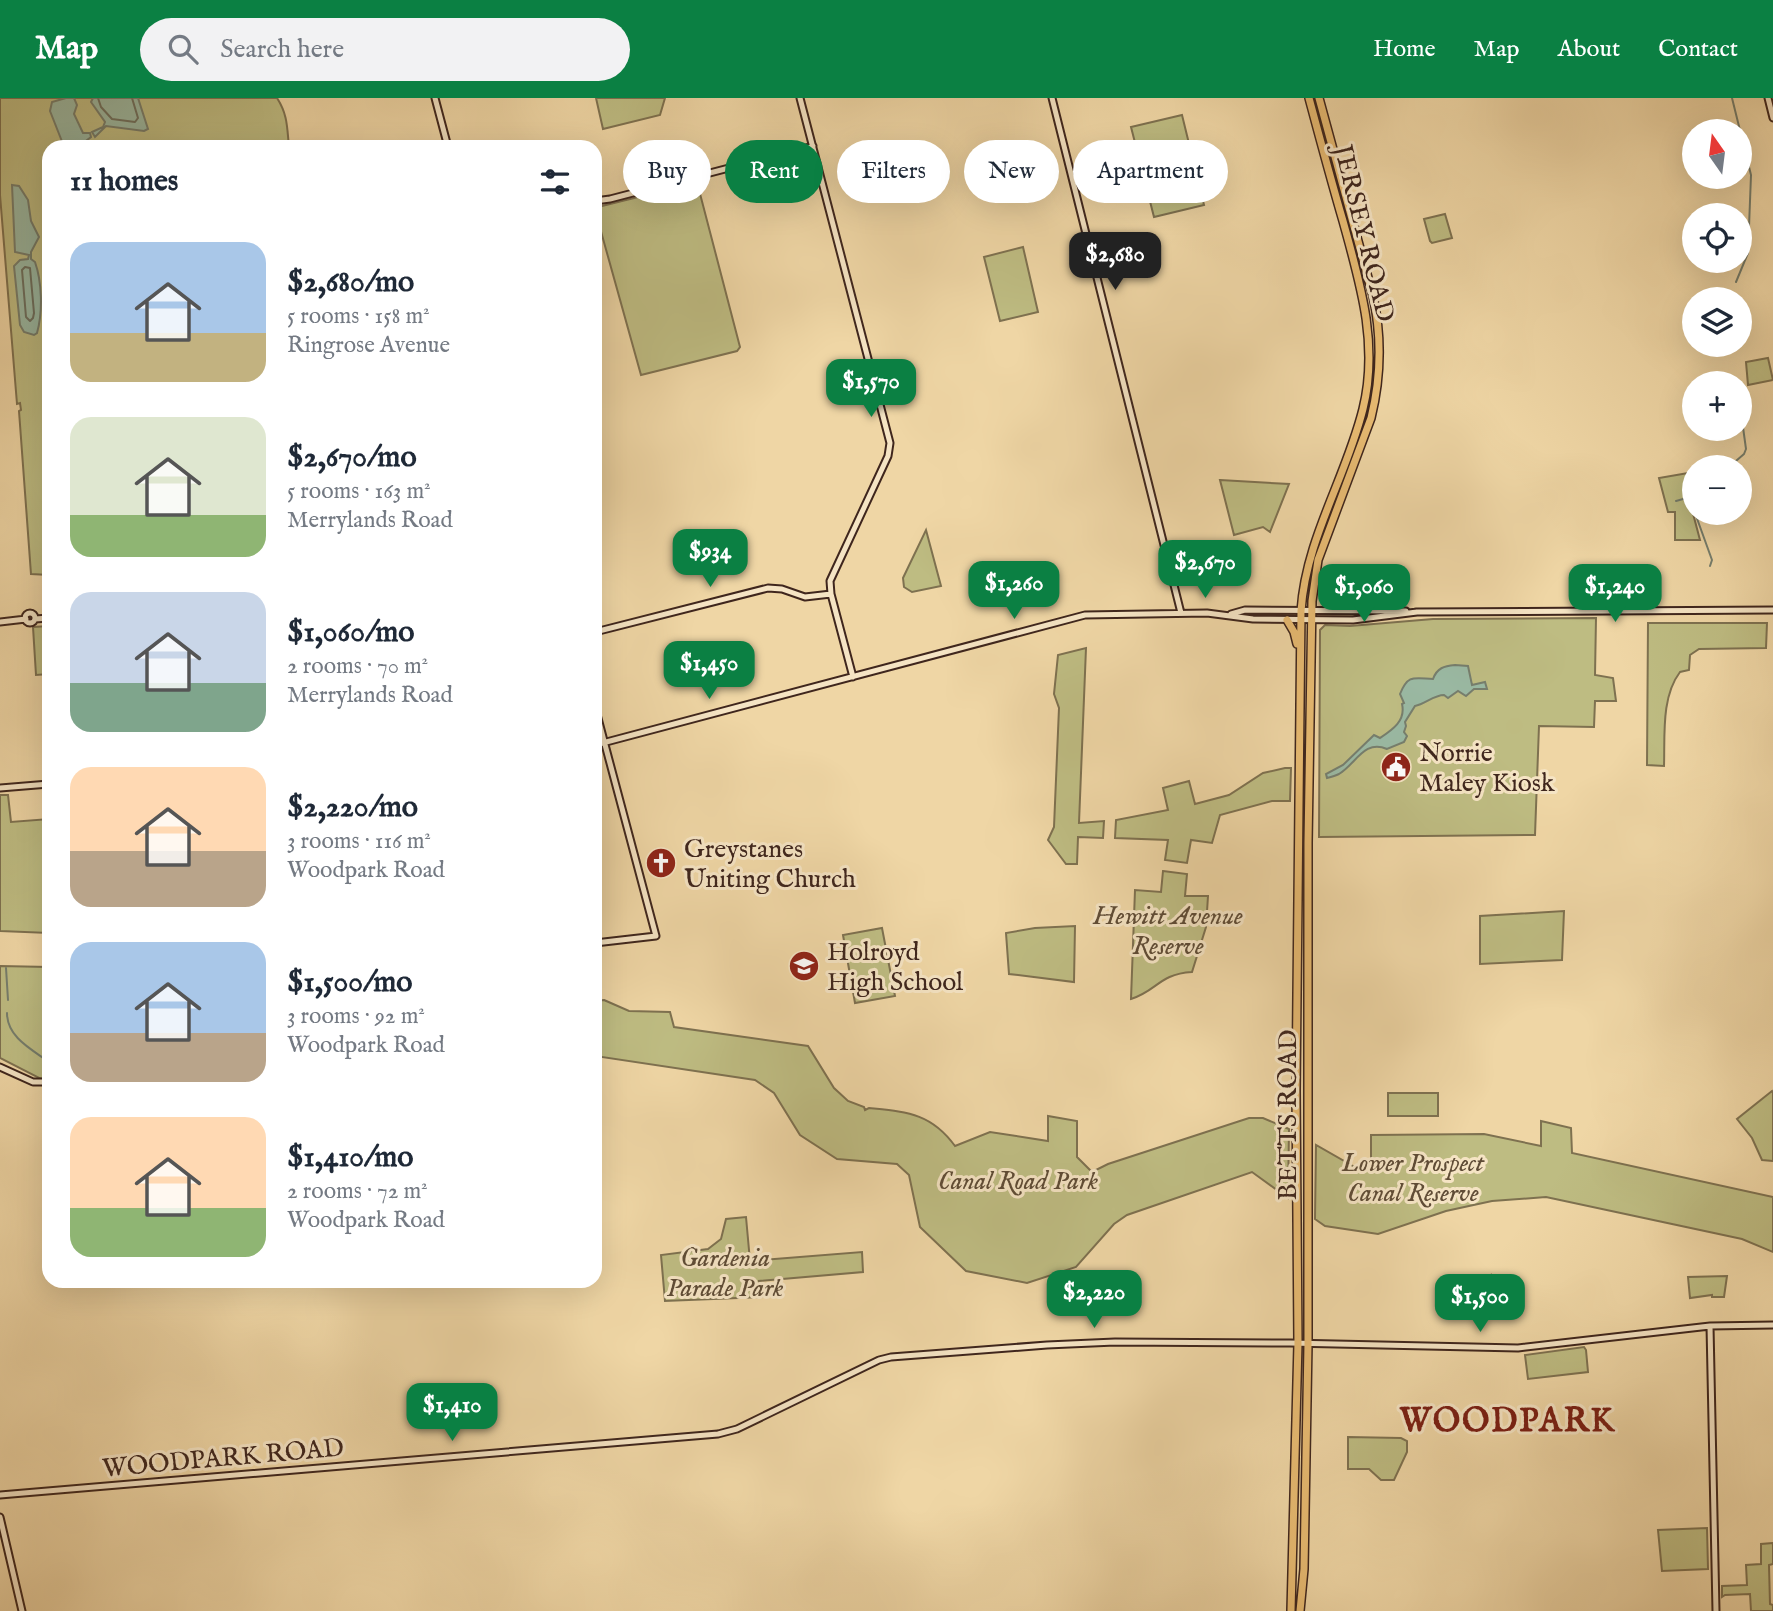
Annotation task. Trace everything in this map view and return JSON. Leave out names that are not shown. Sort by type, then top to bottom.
[{"type":"highway","name":"JERSEY ROAD","points":[[1301,615],[1303,586],[1310,555],[1363,410],[1370,357],[1363,297],[1309,98]]},
{"type":"highway","name":"JERSEY ROAD","points":[[1312,615],[1318,561],[1371,418],[1380,355],[1373,296],[1319,98]]},
{"type":"highway","name":"BETTS ROAD","points":[[1291,1611],[1298,1343],[1301,615]]},
{"type":"highway","name":"BETTS ROAD","points":[[1300,1611],[1304,1569],[1308,1344],[1308,843],[1312,615]]},
{"type":"highway","points":[[1287,620],[1294,632],[1300,655]]},
{"type":"street","points":[[435,98],[446,140]]},
{"type":"street","points":[[800,98],[811,140]]},
{"type":"street","points":[[1052,98],[1181,613]]},
{"type":"street","points":[[1768,98],[1773,118]]},
{"type":"street","points":[[602,200],[725,169]]},
{"type":"street","points":[[823,185],[890,443],[888,456],[831,576],[831,594],[853,677]]},
{"type":"street","points":[[602,630],[770,588],[784,589],[805,597],[831,594]]},
{"type":"street","points":[[1229,615],[1245,610],[1377,618],[1417,612],[1773,610]]},
{"type":"street","points":[[602,744],[1084,615],[1181,613],[1287,620],[1301,615]]},
{"type":"street","points":[[0,622],[26,619],[27,615],[32,614],[35,619],[42,618]]},
{"type":"street","points":[[602,732],[656,936],[602,942]]},
{"type":"street","points":[[0,788],[42,785]]},
{"type":"street","points":[[0,1067],[33,1082],[42,1082]]},
{"type":"street","name":"WOODPARK ROAD","points":[[0,1494],[718,1434],[747,1425],[879,1360],[891,1357],[1079,1343],[1298,1343],[1518,1348],[1710,1326],[1773,1325]]},
{"type":"street","points":[[1710,1326],[1716,1611]]},
{"type":"street","points":[[0,1517],[22,1611]]},
{"type":"green space","points":[[0,98],[277,98],[285,116],[288,140],[42,140],[42,575],[31,574],[21,410],[20,403],[17,404],[0,195]]},
{"type":"green space","points":[[596,98],[665,98],[660,115],[603,129]]},
{"type":"green space","points":[[1182,115],[1188,140],[1134,140],[1131,127]]},
{"type":"green space","points":[[623,201],[623,203],[702,203],[740,347],[737,351],[641,375],[602,235],[602,206]]},
{"type":"green space","points":[[1150,203],[1204,203],[1204,205],[1154,217]]},
{"type":"green space","points":[[1445,214],[1452,238],[1432,243],[1424,219]]},
{"type":"green space","points":[[1023,247],[1038,312],[1000,321],[984,257]]},
{"type":"green space","points":[[1768,358],[1773,380],[1752,384],[1752,371],[1747,371],[1746,362]]},
{"type":"green space","points":[[1682,474],[1682,525],[1696,525],[1700,540],[1675,540],[1675,512],[1668,512],[1659,478]]},
{"type":"green space","points":[[1220,480],[1289,484],[1270,532],[1263,527],[1234,535]]},
{"type":"green space","points":[[926,530],[941,586],[912,592],[904,587],[903,578]]},
{"type":"green space","points":[[1596,618],[1595,675],[1613,678],[1616,701],[1595,701],[1594,727],[1539,726],[1535,835],[1319,837],[1320,630],[1325,625],[1350,626],[1433,619]]},
{"type":"green space","points":[[1648,623],[1767,623],[1766,648],[1699,649],[1690,655],[1689,670],[1680,672],[1667,705],[1664,766],[1647,765]]},
{"type":"green space","points":[[42,626],[42,675],[36,675],[33,627]]},
{"type":"green space","points":[[1086,648],[1079,823],[1104,821],[1103,838],[1078,837],[1077,864],[1066,864],[1048,840],[1054,827],[1059,708],[1054,694],[1058,655]]},
{"type":"green space","points":[[1291,768],[1290,801],[1272,801],[1220,815],[1212,843],[1191,840],[1187,863],[1165,860],[1168,840],[1115,838],[1116,820],[1168,810],[1163,788],[1189,781],[1195,804],[1229,795],[1263,773]]},
{"type":"green space","points":[[0,795],[8,795],[11,822],[42,820],[42,933],[0,931]]},
{"type":"green space","name":"Hewitt Avenue Reserve","points":[[1163,871],[1187,874],[1185,896],[1208,896],[1206,927],[1192,972],[1165,979],[1131,999],[1135,890],[1161,892]]},
{"type":"green space","points":[[1564,911],[1562,960],[1480,964],[1480,916]]},
{"type":"green space","points":[[1075,926],[1074,982],[1009,974],[1006,933]]},
{"type":"green space","points":[[882,928],[895,996],[855,1003],[843,935]]},
{"type":"green space","points":[[0,966],[42,967],[42,1079],[0,1058]]},
{"type":"green space","name":"Lower Prospect Canal Reserve","points":[[602,1000],[629,1011],[670,1012],[674,1027],[808,1046],[834,1088],[848,1101],[864,1107],[865,1110],[883,1109],[917,1116],[937,1127],[955,1146],[990,1132],[1048,1141],[1048,1116],[1077,1121],[1077,1157],[1092,1172],[1108,1164],[1249,1118],[1263,1118],[1289,1129],[1288,1198],[1252,1172],[1127,1215],[1114,1224],[1076,1267],[1027,1283],[966,1271],[920,1227],[909,1175],[897,1164],[837,1159],[800,1135],[774,1093],[755,1080],[602,1057]]},
{"type":"green space","points":[[1772,1091],[1773,1161],[1762,1160],[1752,1138],[1737,1119]]},
{"type":"green space","points":[[1388,1093],[1438,1093],[1438,1116],[1388,1116]]},
{"type":"green space","name":"Lower Prospect Canal Reserve","points":[[1541,1121],[1571,1128],[1572,1153],[1773,1197],[1773,1252],[1742,1239],[1546,1197],[1492,1201],[1446,1211],[1378,1234],[1325,1226],[1315,1219],[1316,1145],[1353,1166],[1371,1166],[1371,1135],[1484,1134],[1541,1146]]},
{"type":"green space","name":"Gardenia Parade Park","points":[[746,1217],[750,1261],[862,1252],[863,1272],[759,1281],[762,1297],[665,1301],[661,1255],[708,1249],[721,1239],[726,1219]]},
{"type":"green space","points":[[1491,1275],[1499,1302],[1481,1313],[1481,1316],[1448,1316],[1448,1291],[1473,1290]]},
{"type":"green space","points":[[1727,1276],[1724,1297],[1712,1295],[1690,1298],[1688,1277]]},
{"type":"green space","points":[[1584,1347],[1588,1372],[1528,1379],[1525,1355]]},
{"type":"green space","points":[[1348,1437],[1401,1438],[1407,1441],[1407,1452],[1394,1480],[1381,1480],[1369,1469],[1348,1469]]},
{"type":"green space","points":[[1707,1528],[1708,1569],[1662,1571],[1658,1530]]},
{"type":"green space","points":[[1773,1543],[1773,1564],[1769,1565],[1770,1604],[1773,1605],[1773,1611],[1751,1611],[1750,1594],[1722,1597],[1722,1586],[1747,1585],[1746,1565],[1761,1564],[1761,1544]]},
{"type":"water","points":[[74,98],[77,105],[74,114],[83,133],[90,133],[91,137],[87,140],[61,140],[50,111],[52,102]]},
{"type":"water","points":[[93,98],[138,98],[148,129],[144,131],[106,126],[95,137],[92,132],[103,127],[105,122],[91,102]]},
{"type":"water","points":[[12,185],[19,186],[28,200],[31,221],[39,237],[31,252],[41,297],[39,325],[34,335],[24,332],[20,325],[14,266],[20,260],[28,259],[29,255],[15,252]]},
{"type":"water","points":[[1468,666],[1472,685],[1485,682],[1487,689],[1474,689],[1466,696],[1458,691],[1448,698],[1440,695],[1415,706],[1405,722],[1404,732],[1407,736],[1404,742],[1387,749],[1372,747],[1345,770],[1327,778],[1326,774],[1343,765],[1374,735],[1380,738],[1397,724],[1404,703],[1400,694],[1409,680],[1433,679],[1441,668]]},
{"type":"waterway","points":[[1732,98],[1751,175],[1748,253],[1736,282]]},
{"type":"waterway","points":[[1743,455],[1746,449],[1745,441]]},
{"type":"waterway","points":[[1676,501],[1682,499]]},
{"type":"waterway","points":[[1699,525],[1712,560],[1710,566]]},
{"type":"waterway","points":[[6,968],[8,1000]]},
{"type":"waterway","points":[[7,1013],[11,1029],[16,1036],[42,1057]]},
{"type":"place","name":"Norrie Maley Kiosk","points":[[1396,767]]},
{"type":"place","name":"Greystanes Uniting Church","points":[[661,863]]},
{"type":"place","name":"Holroyd High School","points":[[804,966]]},
{"type":"district","name":"WOODPARK","points":[[1508,1419]]},
{"type":"park label","name":"Canal Road Park","points":[[1018,1180]]}]
